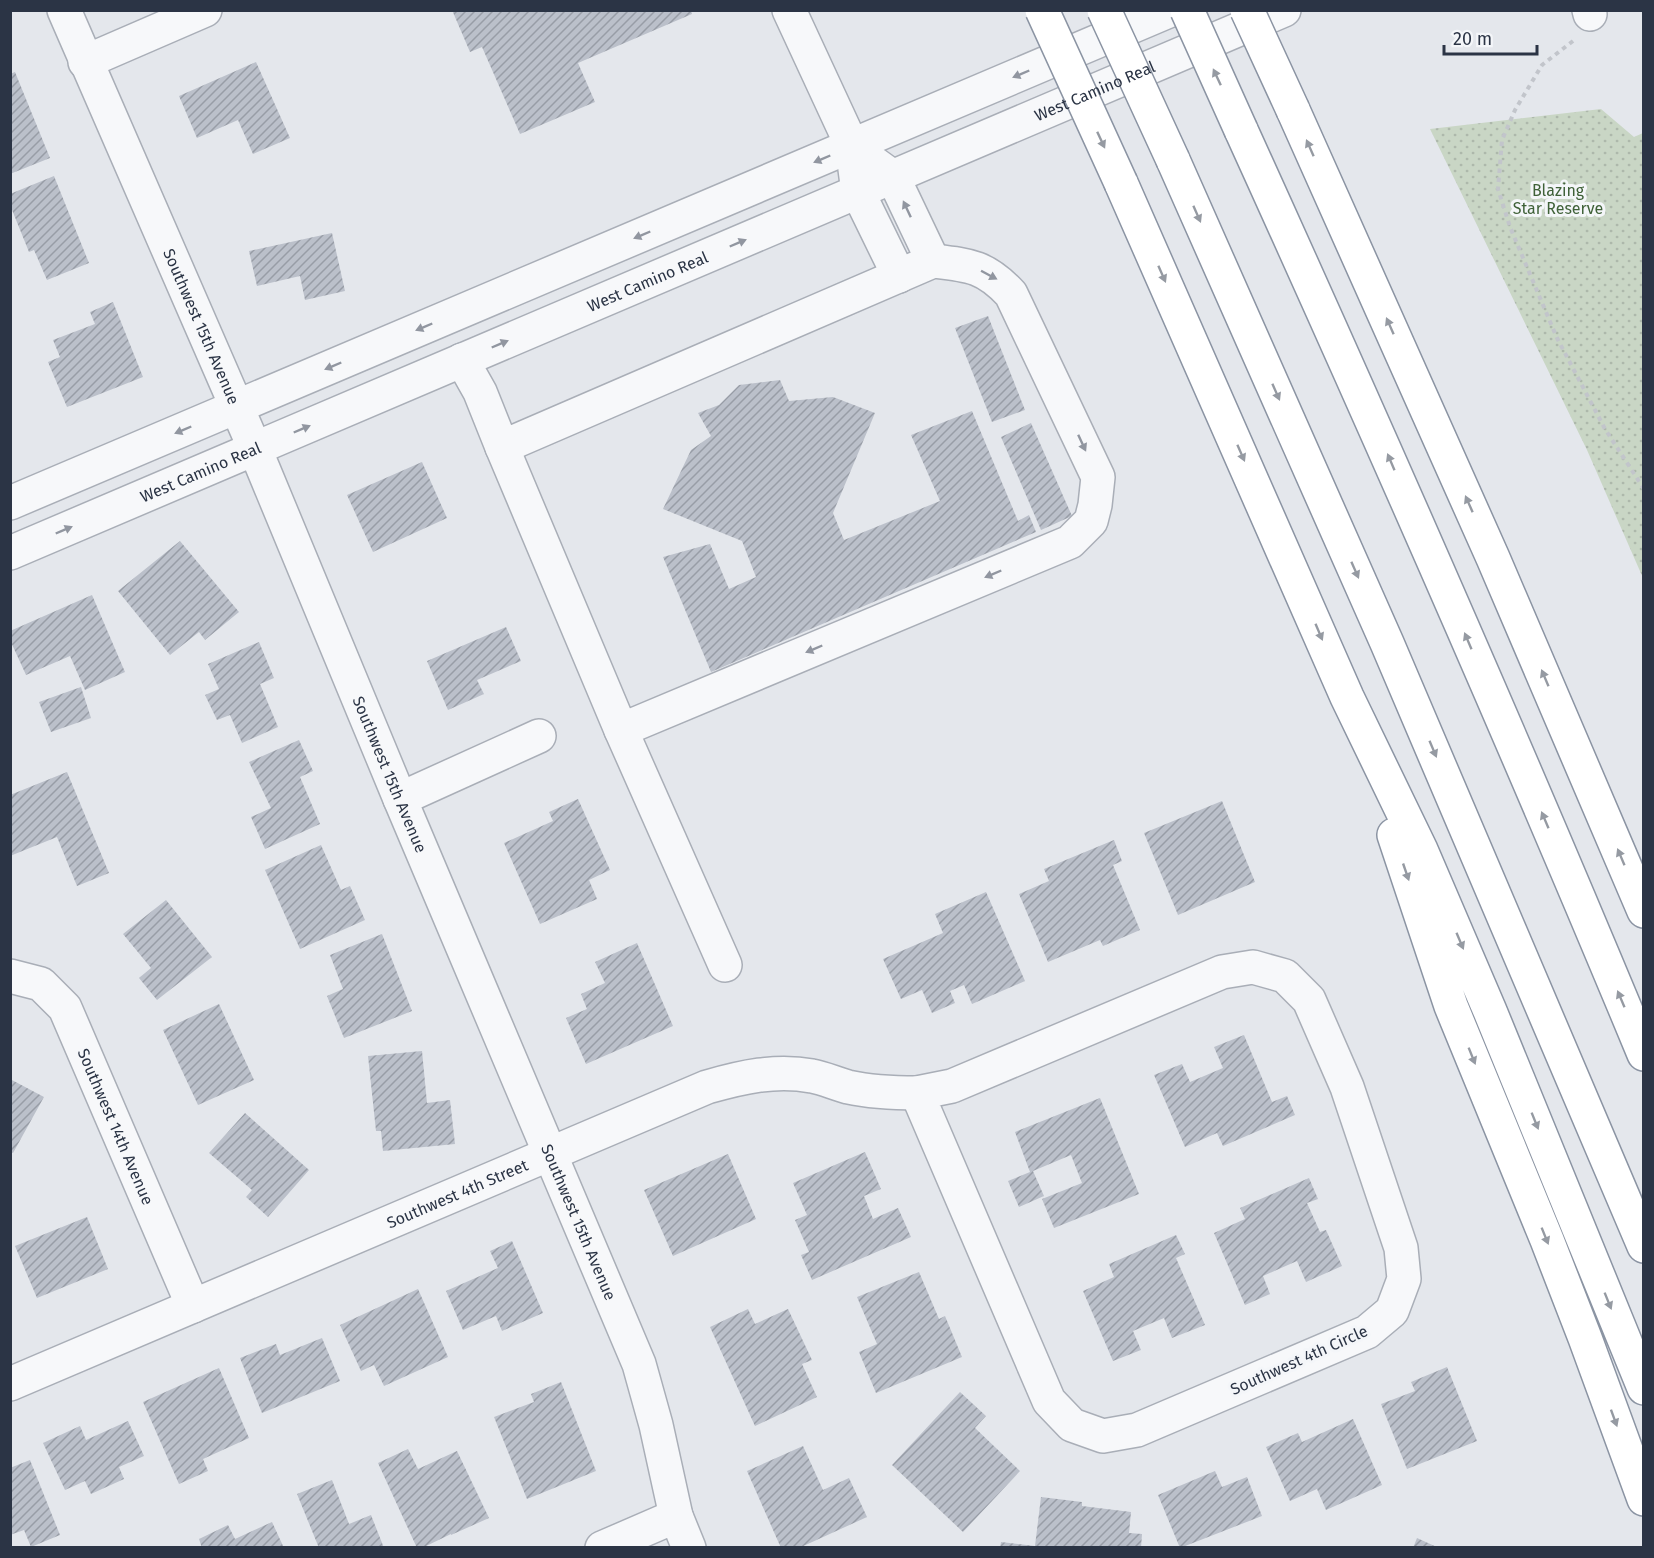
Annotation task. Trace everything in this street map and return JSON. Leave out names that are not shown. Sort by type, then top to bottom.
[{"type":"highway","points":[[1042,10],[1121,183],[1347,697],[1426,861],[1644,1388]]},
{"type":"highway","points":[[1104,10],[1397,665],[1644,1246]]},
{"type":"highway","points":[[1187,10],[1391,462],[1644,1054]]},
{"type":"highway","points":[[1247,10],[1493,558],[1644,911]]},
{"type":"highway","points":[[1347,697],[1451,1006],[1547,1240],[1644,1499]]},
{"type":"street","name":"Southwest 15th Avenue","points":[[64,10],[255,449],[639,1364],[656,1425],[676,1516],[689,1548]]},
{"type":"street","points":[[86,62],[205,10]]},
{"type":"street","points":[[789,10],[852,146],[858,192],[898,276]]},
{"type":"street","points":[[10,503],[1171,10]]},
{"type":"street","name":"West Camino Real","points":[[10,553],[1284,10]]},
{"type":"street","points":[[852,146],[893,177],[933,261]]},
{"type":"street","points":[[502,447],[933,261],[969,265],[996,278],[1011,294],[1098,477],[1091,521],[1070,542],[621,730]]},
{"type":"street","points":[[462,360],[480,392],[621,730],[725,965]]},
{"type":"street","points":[[400,799],[539,736]]},
{"type":"street","name":"Southwest 4th Circle","points":[[1253,967],[1285,976],[1309,1000],[1347,1087],[1401,1248],[1404,1279],[1392,1311],[1367,1332],[1137,1430],[1103,1436],[1072,1425],[1048,1401],[917,1093],[952,1086],[1222,972],[1253,967]]},
{"type":"street","name":"Southwest 14th Avenue","points":[[10,976],[41,984],[65,1008],[193,1306]]},
{"type":"street","name":"Southwest 4th Street","points":[[10,1384],[707,1087],[741,1077],[776,1073],[812,1076],[882,1093],[917,1093]]},
{"type":"street","points":[[602,1548],[676,1516]]},
{"type":"path","points":[[1589,12],[1589,25],[1542,65],[1515,110],[1502,140],[1498,189],[1510,227],[1557,338],[1605,429],[1644,489]]},
{"type":"green space","name":"Blazing Star Reserve","points":[[1601,109],[1634,137],[1643,133],[1643,578],[1587,450],[1430,129]]},
{"type":"building","points":[[452,10],[691,10],[692,14],[578,63],[595,102],[520,134],[482,47],[470,52]]},
{"type":"building","points":[[256,62],[290,138],[253,154],[238,120],[197,138],[179,96]]},
{"type":"building","points":[[15,72],[50,158],[10,174],[10,74]]},
{"type":"building","points":[[54,176],[89,263],[47,280],[34,250],[29,252],[10,205],[10,194]]},
{"type":"building","points":[[332,233],[345,291],[305,300],[300,276],[257,286],[249,251]]},
{"type":"building","points":[[113,302],[143,377],[67,407],[48,362],[60,357],[53,340],[95,324],[90,312]]},
{"type":"building","points":[[988,316],[1025,410],[992,422],[955,328]]},
{"type":"building","points":[[780,380],[789,401],[833,397],[875,413],[833,513],[844,540],[940,501],[911,435],[972,411],[1018,521],[1029,515],[1036,532],[711,672],[663,557],[710,544],[729,589],[756,577],[742,541],[663,509],[691,450],[711,436],[698,413],[719,405],[739,385]]},
{"type":"building","points":[[1031,423],[1072,516],[1041,530],[1001,437]]},
{"type":"building","points":[[422,462],[447,518],[373,552],[347,495]]},
{"type":"building","points":[[180,541],[239,612],[205,640],[199,632],[170,655],[118,591]]},
{"type":"building","points":[[92,595],[125,672],[85,690],[70,656],[26,675],[10,640],[10,631]]},
{"type":"building","points":[[506,627],[521,661],[477,680],[484,694],[448,710],[427,661]]},
{"type":"building","points":[[259,642],[274,678],[260,684],[278,727],[242,743],[230,715],[217,720],[205,695],[219,689],[208,664]]},
{"type":"building","points":[[81,687],[91,718],[51,732],[39,702]]},
{"type":"building","points":[[299,740],[313,771],[300,777],[320,824],[265,849],[251,817],[271,808],[249,762]]},
{"type":"building","points":[[67,772],[109,873],[77,886],[57,837],[10,856],[10,795]]},
{"type":"building","points":[[578,799],[610,870],[589,880],[597,899],[540,924],[504,843],[553,821],[549,812]]},
{"type":"building","points":[[1222,801],[1255,882],[1178,915],[1144,833]]},
{"type":"building","points":[[1114,840],[1122,861],[1113,865],[1140,930],[1103,946],[1100,940],[1048,962],[1019,894],[1049,881],[1044,869]]},
{"type":"building","points":[[321,845],[341,890],[350,886],[365,920],[300,949],[265,870]]},
{"type":"building","points":[[986,892],[1025,981],[972,1004],[964,985],[950,991],[955,1003],[932,1013],[922,990],[901,999],[883,959],[943,933],[935,914]]},
{"type":"building","points":[[166,900],[212,957],[157,1000],[139,978],[151,968],[123,934]]},
{"type":"building","points":[[382,934],[412,1011],[344,1038],[327,996],[343,989],[330,955]]},
{"type":"building","points":[[637,943],[673,1026],[586,1064],[566,1018],[587,1009],[581,994],[605,983],[595,962]]},
{"type":"building","points":[[219,1004],[254,1080],[198,1105],[163,1030]]},
{"type":"building","points":[[1244,1035],[1272,1102],[1287,1096],[1295,1115],[1223,1146],[1217,1133],[1185,1147],[1154,1075],[1182,1064],[1190,1082],[1223,1068],[1214,1047]]},
{"type":"building","points":[[422,1051],[427,1103],[450,1100],[455,1144],[383,1151],[381,1131],[376,1131],[368,1056]]},
{"type":"building","points":[[10,1079],[44,1097],[13,1153],[10,1152]]},
{"type":"building","points":[[1100,1098],[1139,1194],[1054,1228],[1042,1199],[1082,1183],[1071,1155],[1033,1171],[1044,1196],[1019,1207],[1008,1181],[1030,1172],[1015,1132]]},
{"type":"building","points":[[245,1113],[309,1170],[268,1217],[246,1197],[252,1190],[209,1153]]},
{"type":"building","points":[[865,1152],[881,1189],[864,1196],[873,1219],[898,1208],[911,1237],[812,1280],[801,1255],[809,1252],[795,1220],[807,1215],[793,1183]]},
{"type":"building","points":[[728,1154],[756,1219],[673,1256],[644,1190]]},
{"type":"building","points":[[1309,1178],[1318,1199],[1307,1203],[1320,1232],[1326,1230],[1342,1266],[1306,1282],[1297,1261],[1263,1276],[1270,1294],[1245,1305],[1214,1233],[1245,1219],[1240,1208]]},
{"type":"building","points":[[87,1217],[108,1269],[37,1298],[15,1246]]},
{"type":"building","points":[[1176,1235],[1185,1254],[1176,1258],[1205,1325],[1172,1338],[1164,1318],[1133,1331],[1141,1350],[1113,1361],[1083,1291],[1114,1277],[1109,1264]]},
{"type":"building","points":[[512,1241],[543,1313],[502,1331],[496,1316],[463,1330],[446,1291],[498,1268],[490,1251]]},
{"type":"building","points":[[919,1272],[939,1319],[945,1316],[962,1357],[876,1393],[859,1352],[877,1344],[857,1297]]},
{"type":"building","points":[[418,1289],[448,1357],[384,1386],[374,1365],[361,1371],[340,1325]]},
{"type":"building","points":[[748,1309],[755,1324],[788,1309],[812,1360],[802,1364],[817,1397],[755,1426],[710,1327]]},
{"type":"building","points":[[322,1338],[340,1381],[262,1413],[240,1358],[276,1344],[280,1355]]},
{"type":"building","points":[[1447,1367],[1477,1441],[1407,1469],[1381,1404],[1415,1391],[1411,1382]]},
{"type":"building","points":[[219,1368],[249,1438],[203,1459],[208,1471],[179,1484],[143,1402]]},
{"type":"building","points":[[561,1382],[596,1471],[527,1499],[494,1417],[534,1402],[531,1394]]},
{"type":"building","points":[[960,1392],[986,1416],[975,1428],[1020,1471],[963,1532],[892,1465]]},
{"type":"building","points":[[1353,1419],[1382,1485],[1326,1510],[1317,1489],[1290,1501],[1266,1447],[1298,1433],[1302,1442]]},
{"type":"building","points":[[128,1421],[144,1456],[119,1467],[124,1479],[91,1494],[85,1481],[65,1490],[43,1443],[80,1426],[86,1440]]},
{"type":"building","points":[[803,1446],[823,1490],[849,1478],[867,1517],[799,1548],[781,1548],[747,1471]]},
{"type":"building","points":[[408,1449],[418,1469],[457,1451],[489,1518],[422,1548],[417,1548],[378,1463]]},
{"type":"building","points":[[30,1460],[60,1535],[31,1547],[24,1530],[10,1535],[10,1468]]},
{"type":"building","points":[[1215,1471],[1222,1487],[1247,1477],[1262,1516],[1180,1548],[1158,1495]]},
{"type":"building","points":[[332,1480],[349,1524],[371,1515],[384,1548],[319,1548],[297,1494]]},
{"type":"building","points":[[1041,1497],[1082,1502],[1082,1506],[1131,1512],[1129,1533],[1142,1534],[1141,1548],[1000,1548],[1001,1542],[1035,1546]]},
{"type":"building","points":[[272,1522],[284,1548],[202,1548],[199,1539],[228,1525],[235,1539]]},
{"type":"building","points":[[1417,1538],[1439,1548],[1413,1548]]}]
